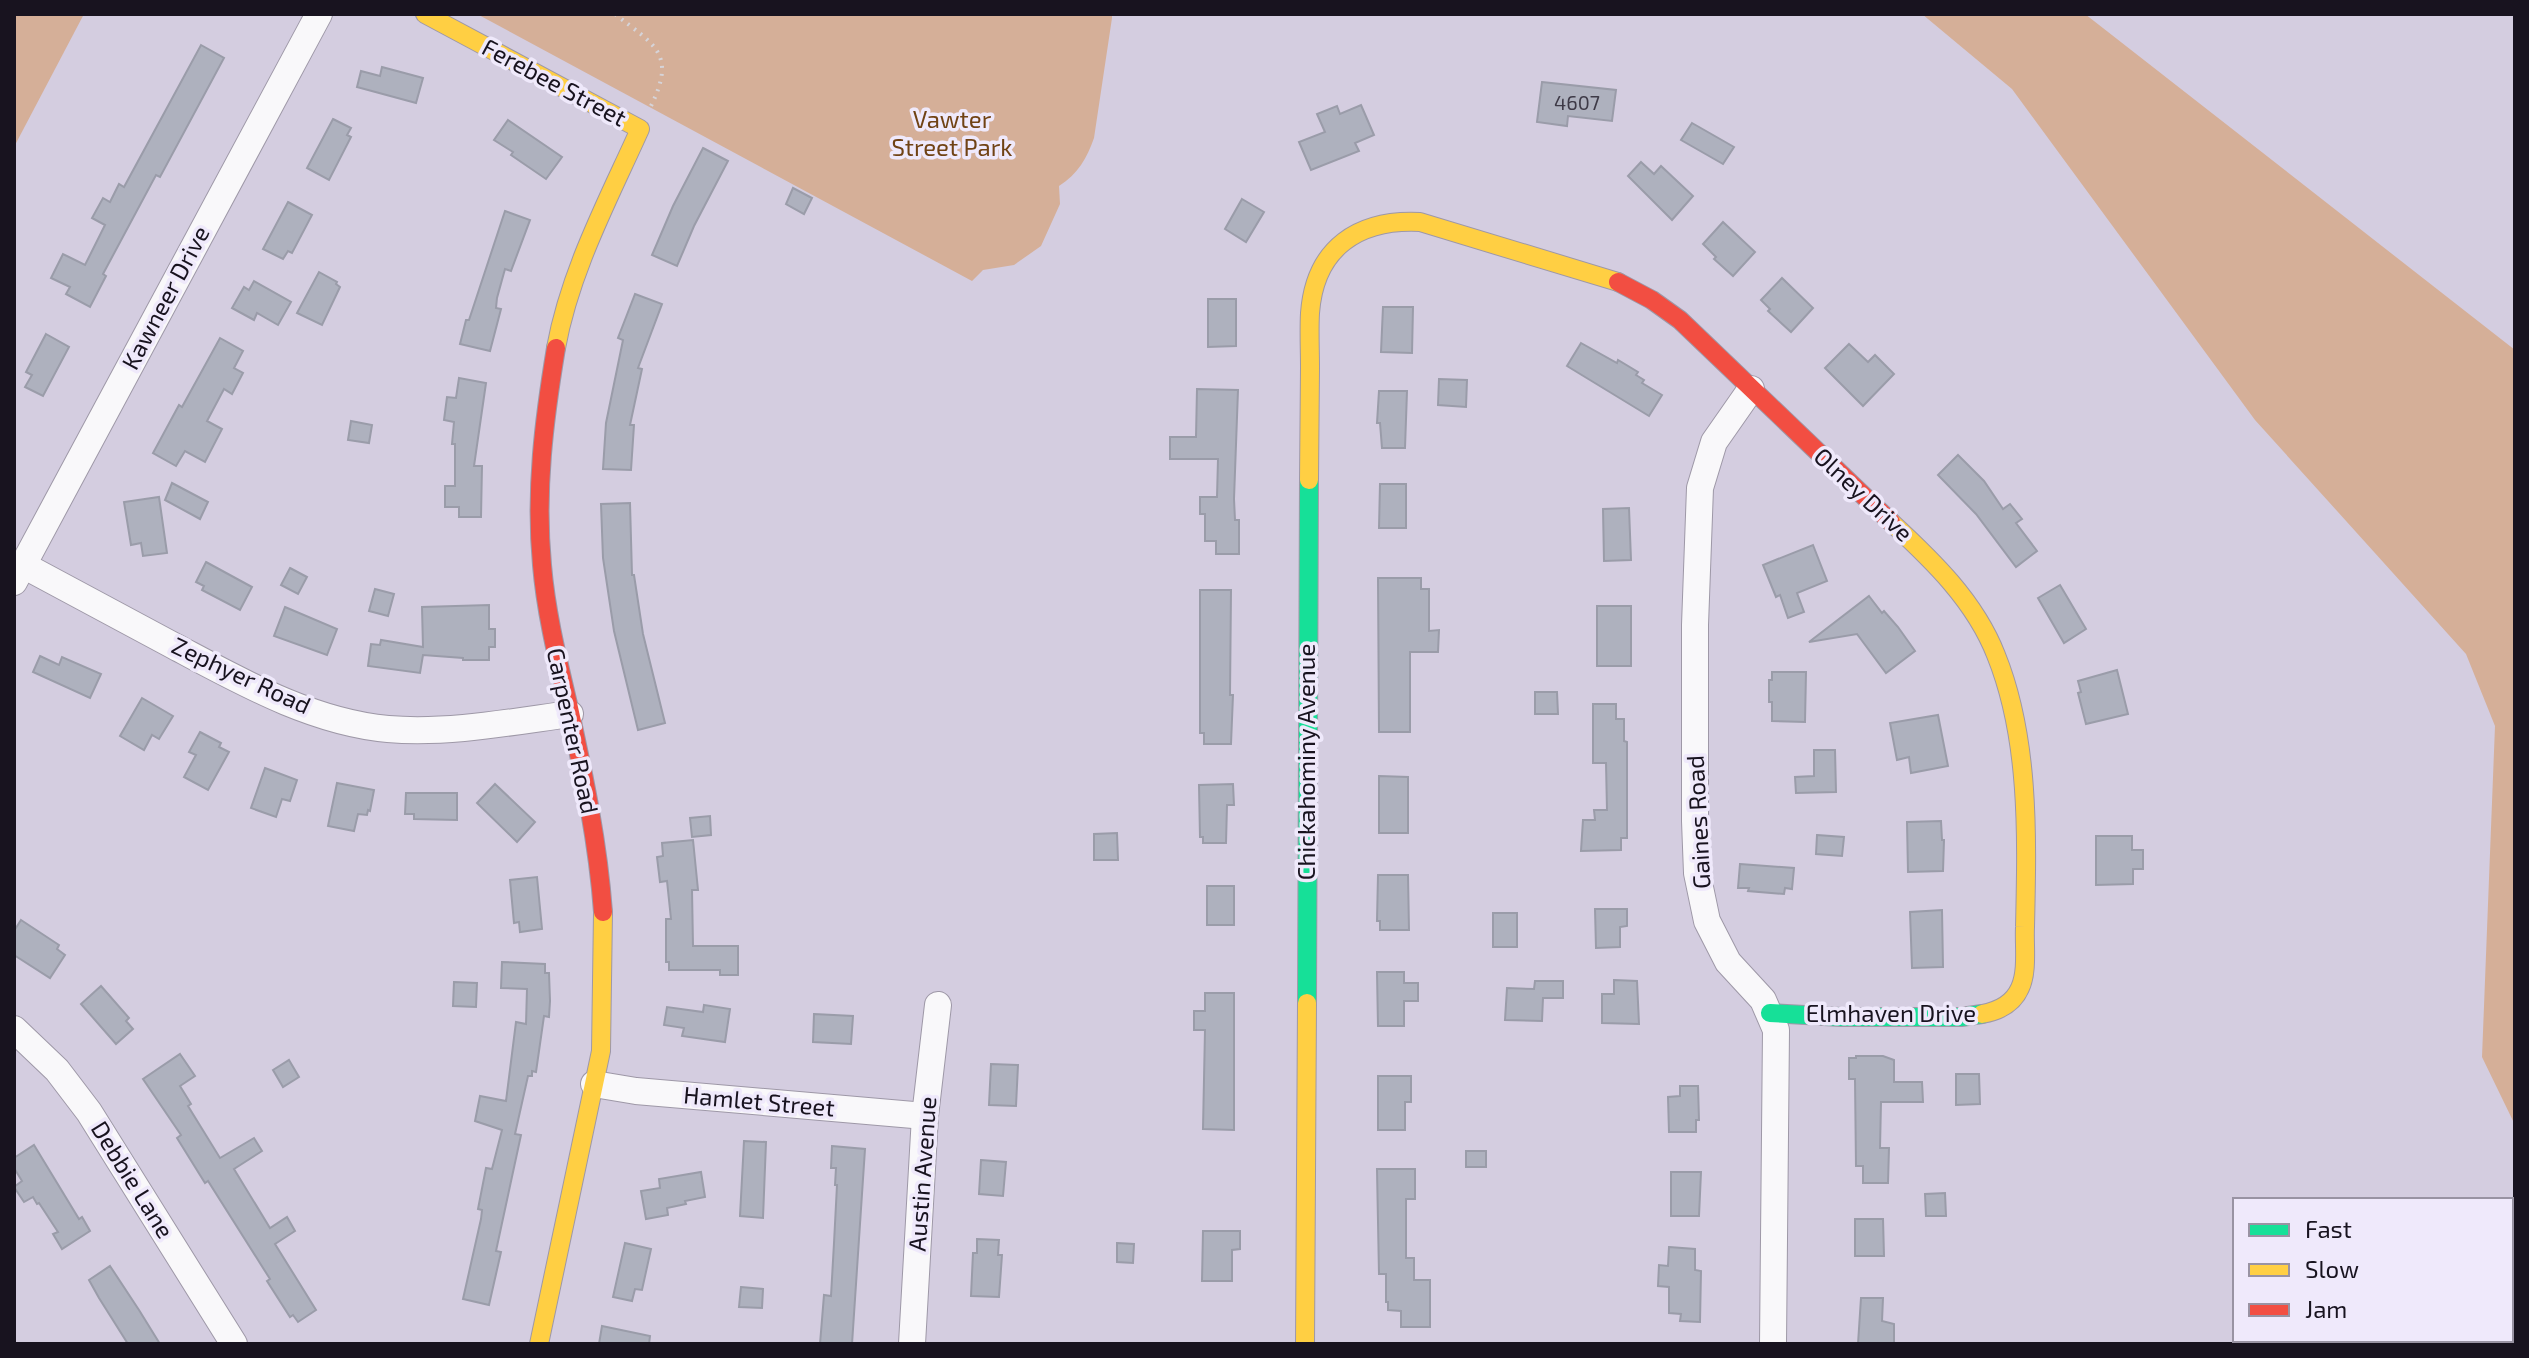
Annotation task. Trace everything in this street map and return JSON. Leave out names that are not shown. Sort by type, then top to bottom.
[{"type":"street","name":"Kawneer Drive","points":[[19,574],[319,14]]},
{"type":"street","name":"Ferebee Street","points":[[425,14],[640,129]]},
{"type":"street","name":"Carpenter Road","points":[[539,1344],[601,1051],[604,926],[599,859],[542,569],[539,471],[560,327],[581,260],[640,129]]},
{"type":"street","name":"Olney Drive","points":[[1389,221],[1399,219],[1441,227],[1616,281],[1652,300],[1680,320],[1949,579],[1972,611],[1996,654],[2011,704],[2024,782],[2024,970],[2021,987],[2009,1003]]},
{"type":"street","name":"Chickahominy Avenue","points":[[1305,1344],[1310,311],[1320,271],[1333,252],[1350,235],[1364,227],[1389,221]]},
{"type":"street","name":"Gaines Road","points":[[1751,389],[1714,442],[1700,488],[1695,821],[1697,873],[1707,921],[1728,962],[1763,1000],[1776,1030],[1773,1344]]},
{"type":"street","name":"Zephyer Road","points":[[19,574],[239,681],[334,718],[385,729],[411,730],[490,725],[570,714]]},
{"type":"street","name":"Elmhaven Drive","points":[[1770,1013],[1961,1017],[1999,1011],[2009,1003]]},
{"type":"street","name":"Austin Avenue","points":[[912,1344],[925,1116],[938,1005]]},
{"type":"street","name":"Debbie Lane","points":[[14,1029],[57,1070],[89,1112],[234,1344]]},
{"type":"street","name":"Hamlet Street","points":[[594,1084],[636,1091],[925,1116]]},
{"type":"path","points":[[615,14],[648,40],[660,53],[664,67],[658,91],[640,129]]},
{"type":"green space","points":[[14,14],[84,14],[14,147]]},
{"type":"green space","name":"Vawter Street Park","points":[[477,14],[1112,14],[1112,18],[1094,138],[1081,165],[1059,186],[1060,204],[1041,246],[1014,265],[983,270],[972,281]]},
{"type":"green space","points":[[1922,14],[2085,14],[2515,350],[2515,1125],[2482,1057],[2495,726],[2466,654],[2255,420],[2012,89]]},
{"type":"building","points":[[201,45],[224,58],[160,177],[156,175],[103,274],[106,276],[90,307],[66,294],[70,287],[51,278],[63,254],[85,265],[105,225],[92,218],[103,198],[110,202],[119,184],[124,187]]},
{"type":"building","points":[[382,67],[423,78],[416,103],[357,87],[361,71],[380,76]]},
{"type":"building","points":[[1542,82],[1616,90],[1612,121],[1568,116],[1567,126],[1537,122]]},
{"type":"building","points":[[1361,105],[1374,135],[1355,143],[1359,151],[1311,170],[1299,142],[1325,132],[1317,114],[1337,106],[1340,114]]},
{"type":"building","points":[[333,119],[351,128],[347,135],[351,137],[329,180],[307,168]]},
{"type":"building","points":[[508,120],[562,157],[546,179],[494,140]]},
{"type":"building","points":[[1692,123],[1734,147],[1723,164],[1681,140]]},
{"type":"building","points":[[703,148],[728,161],[677,266],[652,255]]},
{"type":"building","points":[[1641,162],[1654,174],[1661,166],[1693,196],[1672,220],[1628,176]]},
{"type":"building","points":[[793,188],[812,198],[804,214],[786,204]]},
{"type":"building","points":[[1242,199],[1264,212],[1246,242],[1225,229]]},
{"type":"building","points":[[288,202],[312,215],[292,253],[288,251],[283,259],[263,249]]},
{"type":"building","points":[[505,211],[530,220],[511,271],[505,269],[496,308],[501,309],[490,351],[460,344]]},
{"type":"building","points":[[1723,222],[1755,252],[1733,276],[1703,244]]},
{"type":"building","points":[[319,272],[340,287],[322,325],[297,313]]},
{"type":"building","points":[[1782,278],[1813,308],[1791,332],[1768,311],[1770,309],[1761,300]]},
{"type":"building","points":[[254,281],[291,302],[278,325],[257,313],[254,320],[232,308],[244,287],[249,290]]},
{"type":"building","points":[[635,294],[662,304],[638,368],[642,369],[630,425],[634,425],[631,470],[603,469],[606,423],[623,340],[618,338]]},
{"type":"building","points":[[1208,299],[1236,299],[1236,346],[1208,347]]},
{"type":"building","points":[[1383,307],[1413,307],[1412,353],[1381,352]]},
{"type":"building","points":[[46,334],[69,347],[43,396],[25,387],[32,375],[26,372]]},
{"type":"building","points":[[220,338],[243,351],[234,368],[243,373],[232,394],[224,389],[207,421],[222,429],[205,462],[185,451],[176,466],[153,453]]},
{"type":"building","points":[[1581,343],[1638,372],[1636,375],[1644,380],[1642,383],[1662,395],[1649,416],[1567,366]]},
{"type":"building","points":[[1849,344],[1868,362],[1875,355],[1894,374],[1863,406],[1825,368]]},
{"type":"building","points":[[459,378],[486,383],[474,466],[482,466],[481,517],[459,517],[459,507],[445,507],[445,486],[455,486],[455,444],[452,444],[454,422],[444,420],[447,397],[456,398]]},
{"type":"building","points":[[1439,379],[1467,380],[1466,407],[1438,405]]},
{"type":"building","points":[[1197,389],[1238,390],[1234,499],[1235,520],[1239,520],[1239,554],[1216,554],[1216,541],[1205,541],[1205,514],[1200,514],[1200,497],[1217,497],[1218,459],[1170,459],[1170,437],[1196,437]]},
{"type":"building","points":[[1379,391],[1407,391],[1405,448],[1382,448],[1380,423],[1377,423]]},
{"type":"building","points":[[351,421],[372,425],[369,443],[348,440]]},
{"type":"building","points":[[1958,455],[1984,481],[2003,509],[2010,504],[2022,519],[2016,523],[2037,551],[2016,567],[1976,514],[1938,475]]},
{"type":"building","points":[[172,483],[208,502],[200,519],[165,500]]},
{"type":"building","points":[[1380,484],[1406,484],[1406,528],[1379,528]]},
{"type":"building","points":[[159,497],[167,553],[143,556],[141,543],[131,545],[124,502]]},
{"type":"building","points":[[630,503],[632,575],[665,723],[638,730],[614,631],[603,558],[601,504]]},
{"type":"building","points":[[1629,508],[1631,560],[1604,561],[1603,509]]},
{"type":"building","points":[[1813,545],[1827,581],[1797,593],[1804,612],[1788,618],[1780,595],[1776,597],[1763,565]]},
{"type":"building","points":[[206,562],[252,587],[240,610],[202,590],[204,586],[196,582]]},
{"type":"building","points":[[290,568],[307,577],[298,594],[281,585]]},
{"type":"building","points":[[1378,578],[1421,578],[1421,589],[1429,589],[1429,631],[1439,630],[1438,652],[1410,652],[1410,732],[1379,732]]},
{"type":"building","points":[[2060,585],[2086,629],[2064,643],[2038,598]]},
{"type":"building","points":[[375,589],[394,594],[388,616],[369,611]]},
{"type":"building","points":[[1200,590],[1231,590],[1231,744],[1204,744],[1204,733],[1200,733]]},
{"type":"building","points":[[1869,596],[1915,651],[1886,673],[1857,634],[1809,642]]},
{"type":"building","points":[[489,605],[489,629],[495,629],[495,647],[489,647],[489,660],[423,655],[420,673],[368,666],[371,644],[380,645],[381,640],[423,647],[422,607]]},
{"type":"building","points":[[1597,606],[1631,606],[1631,666],[1597,666]]},
{"type":"building","points":[[285,607],[337,629],[327,655],[274,636]]},
{"type":"building","points":[[40,656],[59,665],[62,657],[101,674],[90,698],[33,672]]},
{"type":"building","points":[[2117,670],[2128,714],[2086,724],[2078,681]]},
{"type":"building","points":[[1772,672],[1806,672],[1805,722],[1772,721],[1769,680],[1772,680]]},
{"type":"building","points":[[1535,692],[1557,692],[1558,714],[1535,714]]},
{"type":"building","points":[[142,698],[173,716],[159,739],[152,735],[144,750],[120,736]]},
{"type":"building","points":[[1593,704],[1616,704],[1616,719],[1624,719],[1624,741],[1627,742],[1627,838],[1621,838],[1621,850],[1581,851],[1583,820],[1595,820],[1594,810],[1607,810],[1606,763],[1593,763]]},
{"type":"building","points":[[1938,715],[1948,766],[1911,773],[1909,757],[1897,760],[1890,723]]},
{"type":"building","points":[[200,732],[221,743],[219,747],[229,752],[208,790],[184,777],[196,755],[189,752]]},
{"type":"building","points":[[1814,750],[1835,750],[1836,792],[1796,793],[1795,777],[1814,776]]},
{"type":"building","points":[[265,768],[297,780],[290,801],[282,799],[276,817],[251,808]]},
{"type":"building","points":[[1379,776],[1408,777],[1408,833],[1379,833]]},
{"type":"building","points":[[337,783],[374,790],[370,811],[367,815],[358,814],[354,831],[328,826]]},
{"type":"building","points":[[495,784],[535,822],[517,842],[477,803]]},
{"type":"building","points":[[1233,784],[1234,805],[1227,805],[1226,843],[1203,843],[1203,837],[1200,837],[1199,785]]},
{"type":"building","points":[[406,793],[457,793],[457,820],[414,819],[414,814],[405,814]]},
{"type":"building","points":[[710,816],[711,835],[692,837],[690,818]]},
{"type":"building","points":[[1941,821],[1943,871],[1908,872],[1907,822]]},
{"type":"building","points":[[1117,833],[1118,860],[1094,860],[1094,834]]},
{"type":"building","points":[[1817,835],[1844,837],[1842,856],[1816,854]]},
{"type":"building","points":[[2096,836],[2132,836],[2132,850],[2143,850],[2143,869],[2133,869],[2133,884],[2096,885]]},
{"type":"building","points":[[693,840],[698,890],[692,890],[693,946],[738,946],[738,975],[720,975],[720,970],[669,970],[669,962],[666,962],[666,919],[671,919],[667,881],[660,882],[657,857],[663,856],[662,843]]},
{"type":"building","points":[[1740,864],[1794,868],[1792,889],[1785,888],[1784,894],[1738,888]]},
{"type":"building","points":[[1378,875],[1408,875],[1409,930],[1380,930],[1380,921],[1377,921]]},
{"type":"building","points":[[537,877],[542,929],[520,932],[519,922],[514,923],[510,880]]},
{"type":"building","points":[[1207,886],[1234,886],[1234,925],[1207,925]]},
{"type":"building","points":[[1595,909],[1627,909],[1627,926],[1620,927],[1620,947],[1596,948]]},
{"type":"building","points":[[1942,910],[1943,967],[1912,968],[1910,912]]},
{"type":"building","points":[[1493,913],[1517,913],[1517,947],[1493,947]]},
{"type":"building","points":[[21,920],[59,945],[57,949],[65,955],[50,978],[14,955],[14,931]]},
{"type":"building","points":[[502,962],[545,964],[545,973],[549,973],[550,1001],[549,1017],[544,1016],[536,1072],[532,1071],[532,1076],[528,1076],[515,1134],[521,1135],[496,1251],[501,1252],[489,1305],[463,1299],[481,1219],[482,1210],[478,1209],[486,1168],[492,1169],[502,1130],[475,1121],[480,1096],[506,1101],[516,1022],[526,1024],[527,989],[501,988]]},
{"type":"building","points":[[1377,972],[1404,972],[1404,983],[1418,983],[1418,1001],[1404,1001],[1404,1026],[1378,1026]]},
{"type":"building","points":[[1614,980],[1637,981],[1639,1024],[1602,1023],[1602,994],[1614,994]]},
{"type":"building","points":[[1535,981],[1563,981],[1563,998],[1543,998],[1542,1021],[1505,1020],[1507,988],[1534,989]]},
{"type":"building","points":[[454,982],[477,983],[476,1007],[453,1006]]},
{"type":"building","points":[[101,986],[129,1018],[126,1021],[133,1029],[116,1044],[81,1004]]},
{"type":"building","points":[[1205,993],[1234,993],[1234,1130],[1203,1129],[1205,1030],[1194,1030],[1194,1011],[1205,1011]]},
{"type":"building","points":[[704,1005],[730,1009],[725,1042],[682,1036],[684,1028],[664,1025],[667,1007],[703,1012]]},
{"type":"building","points":[[814,1014],[853,1016],[851,1044],[813,1042]]},
{"type":"building","points":[[180,1054],[195,1076],[180,1086],[191,1104],[188,1106],[220,1158],[254,1138],[262,1151],[234,1169],[270,1228],[287,1217],[295,1231],[275,1244],[316,1310],[298,1322],[293,1315],[290,1317],[267,1281],[270,1279],[208,1181],[205,1183],[177,1138],[181,1135],[143,1079]]},
{"type":"building","points":[[1883,1056],[1894,1060],[1894,1082],[1922,1082],[1923,1102],[1881,1102],[1880,1148],[1889,1148],[1888,1183],[1863,1183],[1863,1166],[1856,1166],[1855,1079],[1849,1079],[1849,1058]]},
{"type":"building","points":[[289,1060],[299,1077],[283,1087],[273,1070]]},
{"type":"building","points":[[991,1064],[1018,1065],[1016,1106],[989,1105]]},
{"type":"building","points":[[1956,1074],[1979,1074],[1980,1104],[1956,1105]]},
{"type":"building","points":[[1378,1076],[1411,1076],[1411,1102],[1405,1102],[1405,1130],[1378,1130]]},
{"type":"building","points":[[1680,1086],[1698,1086],[1699,1120],[1696,1120],[1696,1132],[1669,1132],[1668,1097],[1680,1096]]},
{"type":"building","points":[[744,1141],[766,1142],[763,1218],[740,1216]]},
{"type":"building","points":[[34,1145],[79,1219],[82,1217],[90,1231],[62,1249],[53,1234],[58,1232],[39,1203],[33,1197],[24,1202],[14,1187],[22,1181],[14,1168],[14,1158]]},
{"type":"building","points":[[832,1146],[865,1149],[852,1344],[820,1344],[824,1295],[831,1296],[837,1185],[836,1168],[831,1168]]},
{"type":"building","points":[[1466,1151],[1486,1151],[1486,1167],[1466,1167]]},
{"type":"building","points":[[981,1160],[1006,1162],[1003,1196],[979,1194]]},
{"type":"building","points":[[1377,1169],[1415,1169],[1415,1199],[1406,1199],[1406,1258],[1414,1258],[1414,1280],[1430,1280],[1430,1327],[1401,1327],[1401,1311],[1388,1310],[1386,1274],[1379,1274]]},
{"type":"building","points":[[701,1172],[705,1197],[667,1208],[668,1215],[646,1219],[641,1191],[660,1188],[659,1179]]},
{"type":"building","points":[[1671,1172],[1701,1172],[1699,1216],[1671,1216]]},
{"type":"building","points":[[1945,1193],[1946,1216],[1926,1216],[1925,1194]]},
{"type":"building","points":[[1855,1219],[1883,1219],[1884,1256],[1855,1256]]},
{"type":"building","points":[[1203,1231],[1240,1231],[1240,1249],[1232,1250],[1232,1281],[1202,1281]]},
{"type":"building","points":[[977,1239],[999,1240],[998,1255],[1002,1255],[999,1297],[971,1296],[973,1253],[977,1253]]},
{"type":"building","points":[[625,1243],[651,1249],[642,1290],[635,1289],[632,1301],[613,1297]]},
{"type":"building","points":[[1117,1243],[1134,1244],[1133,1263],[1117,1262]]},
{"type":"building","points":[[1669,1247],[1695,1249],[1695,1270],[1701,1271],[1700,1322],[1680,1321],[1681,1314],[1669,1313],[1669,1287],[1658,1286],[1659,1265],[1668,1266]]},
{"type":"building","points":[[110,1266],[160,1344],[128,1344],[89,1280]]},
{"type":"building","points":[[741,1287],[763,1289],[762,1308],[739,1307]]},
{"type":"building","points":[[1861,1298],[1883,1298],[1882,1321],[1894,1324],[1894,1344],[1858,1344]]},
{"type":"building","points":[[602,1326],[650,1336],[649,1344],[599,1344]]},
{"type":"traffic: fast","points":[[1307,1003],[1309,480]]},
{"type":"traffic: fast","points":[[1770,1013],[1841,1017],[1961,1017],[1982,1014]]},
{"type":"traffic: slow","points":[[425,14],[640,129],[580,264],[556,348]]},
{"type":"traffic: slow","points":[[1309,480],[1310,313],[1321,271],[1331,254],[1344,242],[1378,226],[1420,222],[1618,282]]},
{"type":"traffic: slow","points":[[1891,522],[1951,582],[1976,617],[1996,655],[2015,720],[2026,824],[2024,974],[2017,994],[2009,1002],[2000,1009],[1982,1014]]},
{"type":"traffic: slow","points":[[539,1344],[601,1051],[603,912]]},
{"type":"traffic: slow","points":[[1305,1344],[1307,1003]]},
{"type":"traffic: jam","points":[[1618,282],[1652,300],[1680,320],[1891,522]]},
{"type":"traffic: jam","points":[[556,348],[542,456],[542,565],[553,637],[590,810],[603,912]]}]
